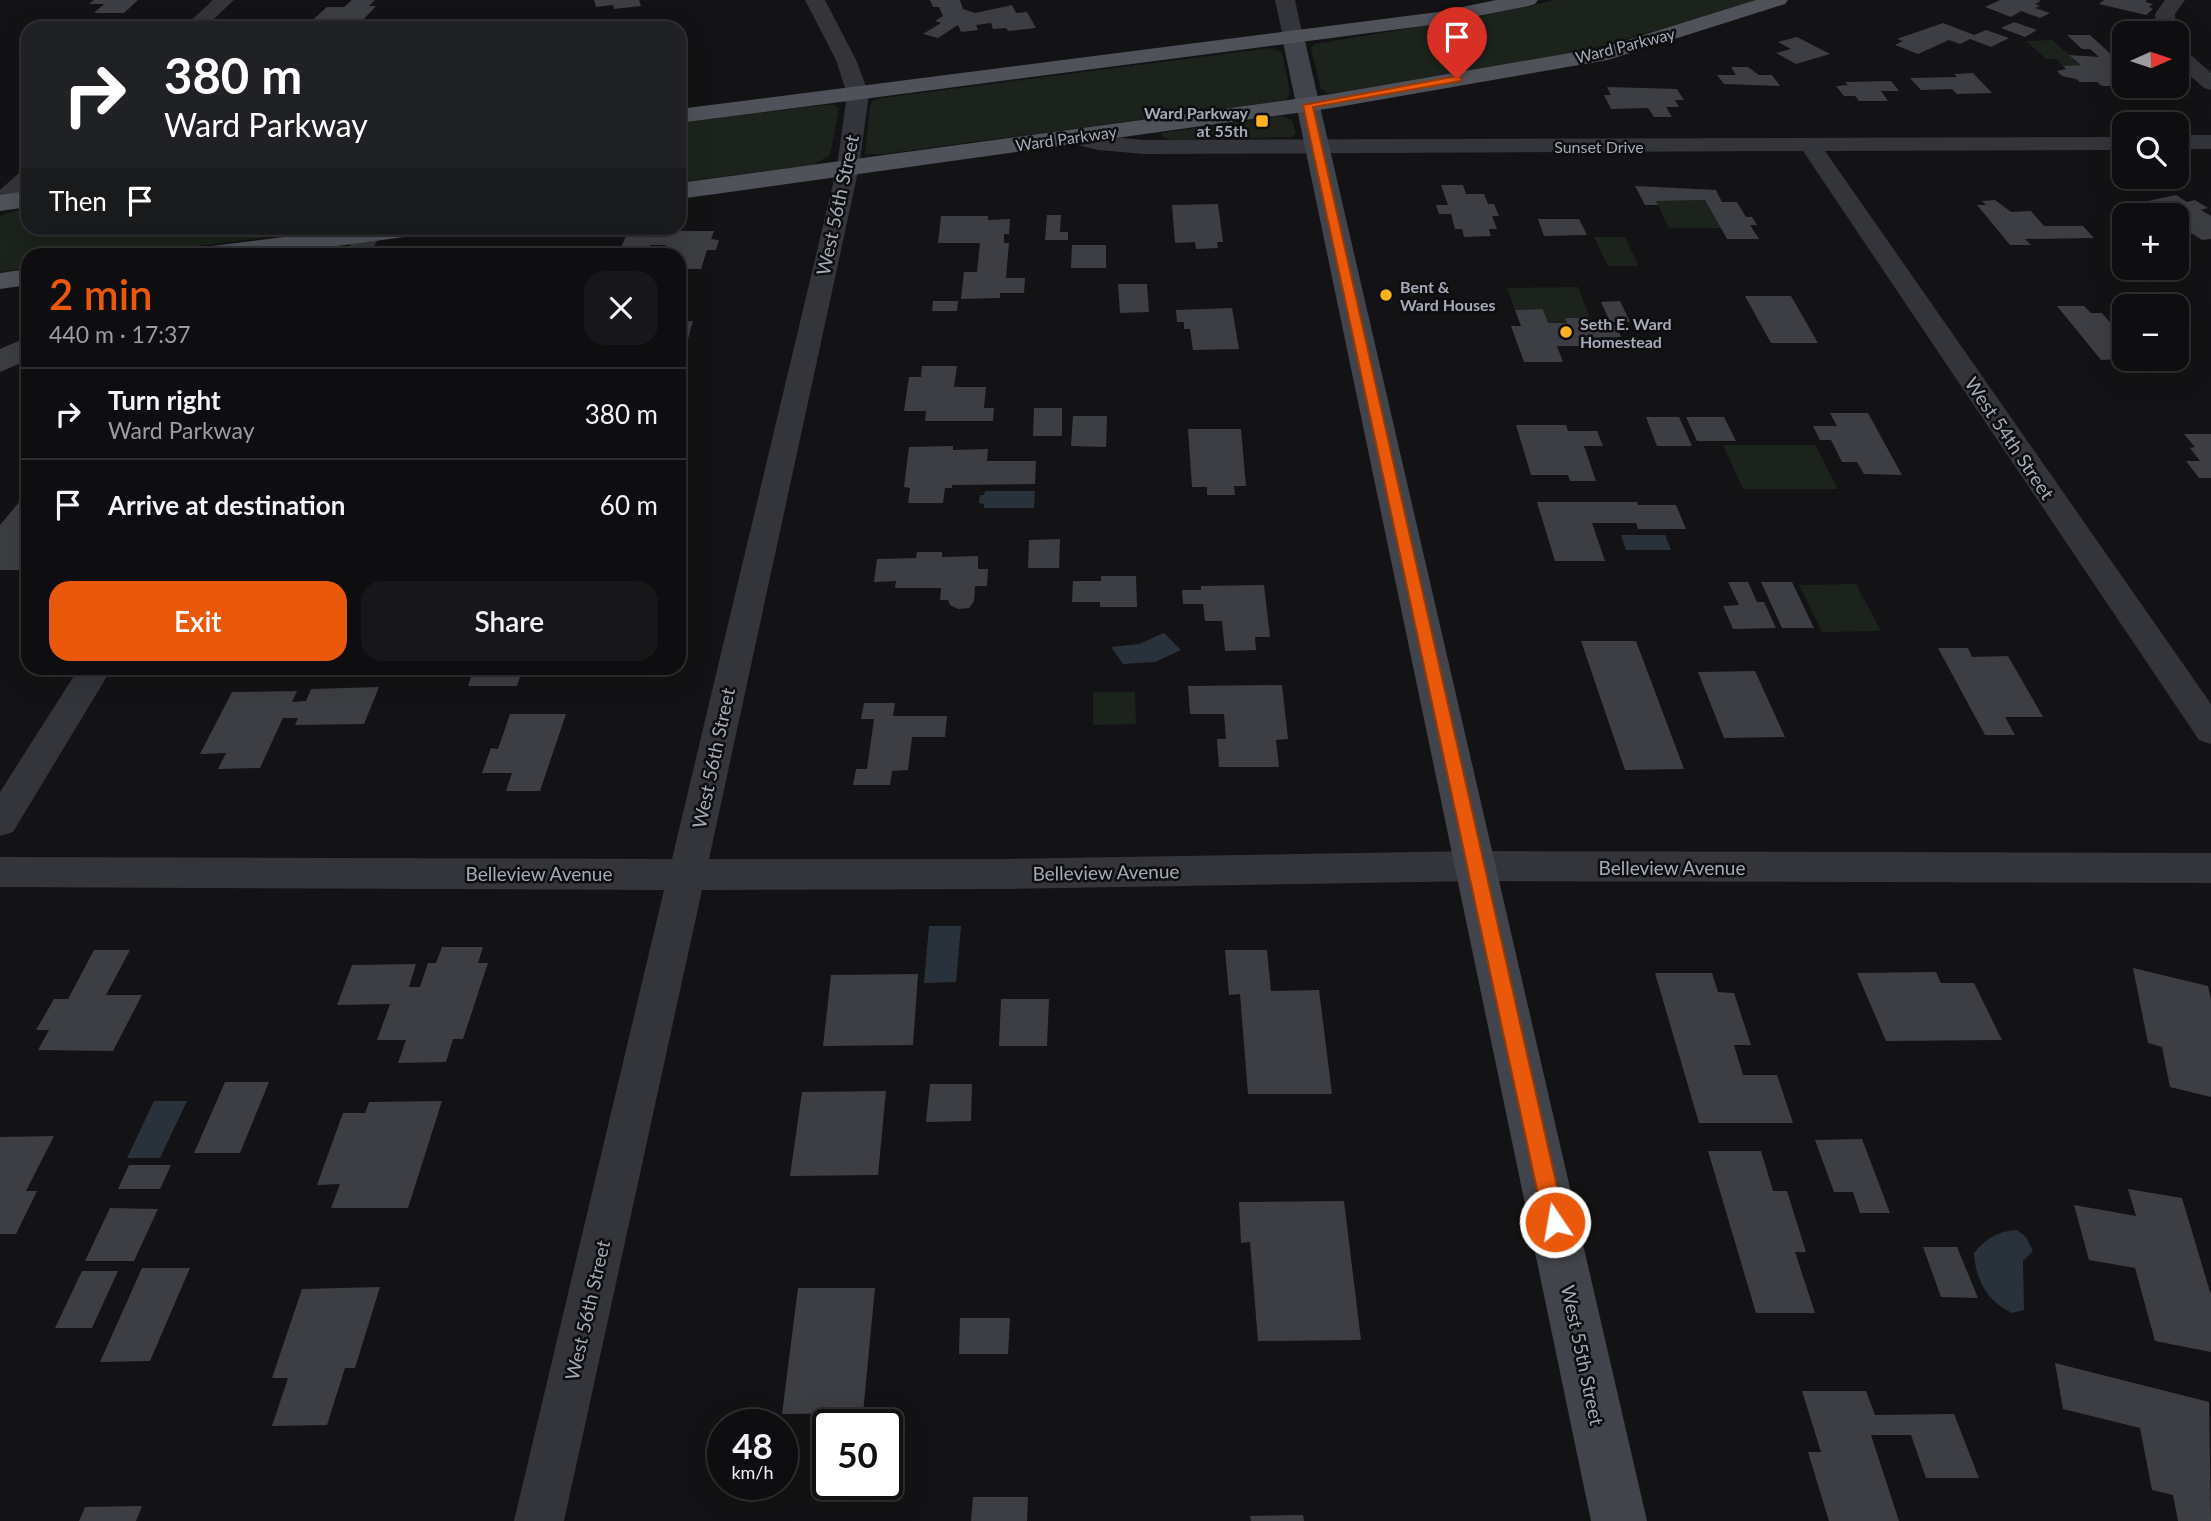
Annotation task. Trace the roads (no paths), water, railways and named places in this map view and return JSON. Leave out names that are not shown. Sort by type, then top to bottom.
[{"type":"main road","points":[[686,115],[1438,18],[1528,0]]},
{"type":"main road","name":"Ward Parkway","points":[[686,190],[1308,105],[1608,53],[1778,0]]},
{"type":"main road","name":"West 55th Street","points":[[1293,37],[1619,1521]]},
{"type":"main road","points":[[0,203],[21,201]]},
{"type":"main road","points":[[276,248],[366,239]]},
{"type":"main road","points":[[0,281],[21,278]]},
{"type":"street","points":[[201,21],[224,0]]},
{"type":"street","name":"West 56th Street","points":[[539,1521],[848,167],[858,94],[846,60],[815,0]]},
{"type":"street","name":"West 55th Street","points":[[1285,0],[1293,37]]},
{"type":"street","points":[[2165,21],[2165,14],[2175,0]]},
{"type":"street","points":[[2189,64],[2211,84]]},
{"type":"street","name":"Sunset Drive","points":[[1074,136],[1098,143],[1143,147],[2112,143]]},
{"type":"street","points":[[2189,142],[2211,142]]},
{"type":"street","name":"West 54th Street","points":[[1810,145],[2211,731]]},
{"type":"street","points":[[0,203],[21,184]]},
{"type":"street","points":[[0,822],[92,675]]},
{"type":"street","name":"Belleview Avenue","points":[[0,872],[1004,874],[1477,866],[2211,868]]},
{"type":"place","name":"Ward Parkway at 55th","points":[[1262,121]]},
{"type":"place","name":"Bent & Ward Houses","points":[[1386,295]]},
{"type":"place","name":"Seth E. Ward Homestead","points":[[1566,332]]}]
